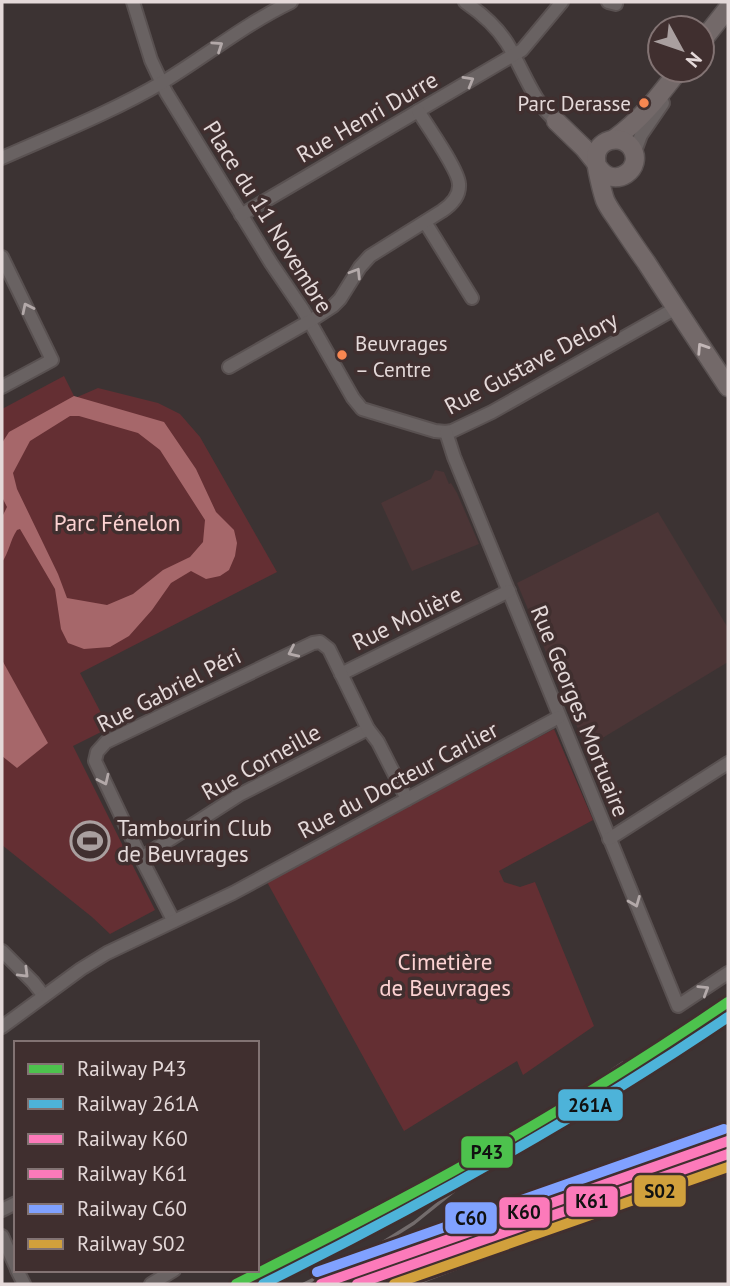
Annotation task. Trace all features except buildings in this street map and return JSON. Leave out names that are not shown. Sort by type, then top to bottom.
[{"type":"street","name":"Place du 11 Novembre","points":[[132,2],[161,83],[362,409]]},
{"type":"street","points":[[2,158],[161,83],[262,16],[291,2]]},
{"type":"street","points":[[465,2],[492,24],[504,38],[542,106],[584,148],[603,174],[611,178],[626,174]]},
{"type":"street","name":"Rue Henri Durre","points":[[241,215],[522,50],[562,2]]},
{"type":"street","points":[[721,25],[728,8]]},
{"type":"street","points":[[668,84],[644,115],[599,148],[596,154],[597,165],[605,201],[728,387]]},
{"type":"street","points":[[617,219],[618,196],[626,174],[633,165],[639,140],[678,84]]},
{"type":"street","points":[[229,367],[337,303],[370,256],[452,203],[460,183],[418,111]]},
{"type":"street","points":[[556,121],[587,134],[621,140],[627,143],[634,154]]},
{"type":"street","points":[[425,222],[472,298]]},
{"type":"street","points":[[2,257],[52,360],[2,387]]},
{"type":"street","name":"Rue Gustave Delory","points":[[362,409],[446,432],[492,412],[676,308]]},
{"type":"street","name":"Rue Georges Mortuaire","points":[[446,432],[678,1006],[728,973]]},
{"type":"street","name":"Rue Molière","points":[[407,799],[341,674],[509,591]]},
{"type":"street","name":"Rue Gabriel Péri","points":[[173,920],[95,761],[97,752],[103,744],[313,643],[320,642],[326,646],[341,674]]},
{"type":"street","name":"Rue du Docteur Carlier","points":[[2,1027],[99,958],[233,893],[559,717]]},
{"type":"street","name":"Rue Corneille","points":[[141,858],[239,794],[368,729]]},
{"type":"street","points":[[609,839],[728,763]]},
{"type":"street","points":[[2,951],[44,996]]},
{"type":"street","points":[[2,1236],[14,1264]]},
{"type":"street","points":[[152,1284],[171,1272]]},
{"type":"shaded area","points":[[74,396],[164,422],[196,469],[216,512],[234,530],[237,543],[229,570],[220,576],[206,579],[191,571],[171,583],[129,636],[110,647],[84,649],[68,643],[61,629],[55,589],[20,529],[17,530],[2,562],[2,517],[7,507],[2,497],[2,443],[9,432]],"holes":[[[70,416],[79,416],[138,433],[160,450],[205,520],[203,542],[190,557],[163,570],[133,594],[107,605],[67,598],[17,489],[13,473],[30,441]]]},
{"type":"shaded area","points":[[435,470],[444,472],[457,493],[479,544],[412,571],[381,503],[431,479]]},
{"type":"shaded area","points":[[658,512],[728,628],[728,662],[586,748],[517,583]]},
{"type":"shaded area","points":[[2,660],[48,743],[17,768],[2,756]]},
{"type":"green space","name":"Parc Fénelon","points":[[64,376],[75,398],[98,388],[158,403],[180,414],[200,437],[277,572],[80,673],[109,728],[73,746],[155,910],[110,934],[2,845],[2,409]]},
{"type":"green space","name":"Cimetière de Beuvrages","points":[[554,729],[593,820],[499,871],[504,882],[520,887],[535,882],[594,1026],[523,1075],[517,1061],[404,1131],[267,882]]},
{"type":"railway","points":[[304,1284],[363,1255],[414,1223],[522,1136],[623,1063]]},
{"type":"railway","points":[[415,1284],[728,1166]]},
{"type":"rail line","name":"P43","points":[[236,1284],[511,1139],[617,1075],[728,1002]]},
{"type":"rail line","name":"261A","points":[[263,1284],[383,1223],[500,1158],[616,1090],[728,1017]]},
{"type":"rail line","name":"C60","points":[[317,1272],[724,1129]]},
{"type":"rail line","name":"K60","points":[[321,1284],[728,1141]]},
{"type":"rail line","name":"K61","points":[[357,1284],[728,1154]]},
{"type":"rail line","name":"S02","points":[[394,1284],[728,1167]]},
{"type":"place","name":"Parc Derasse","points":[[644,103]]},
{"type":"place","name":"Beuvrages – Centre","points":[[342,355]]},
{"type":"place","name":"Tambourin Club de Beuvrages","points":[[90,841]]}]
